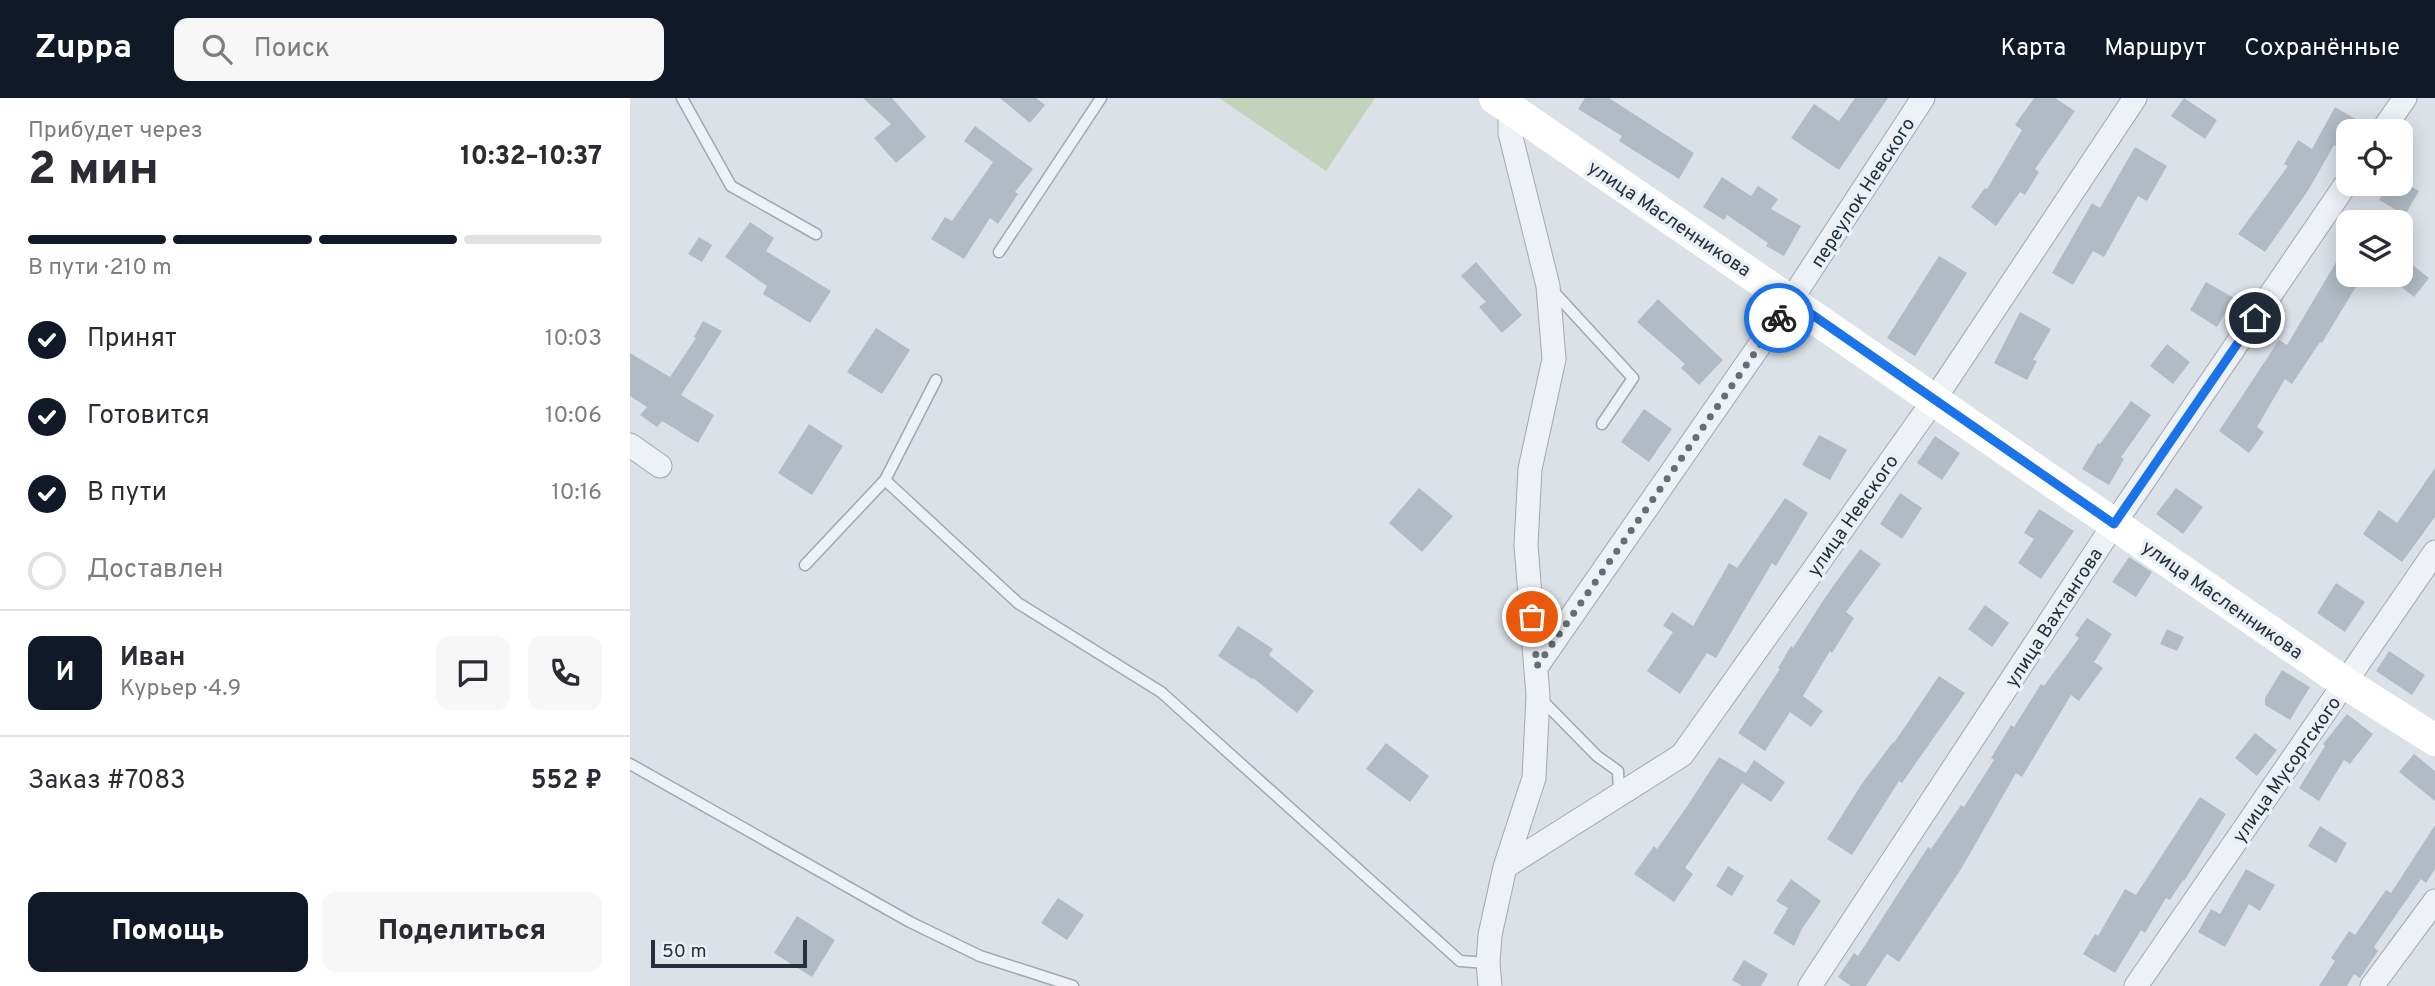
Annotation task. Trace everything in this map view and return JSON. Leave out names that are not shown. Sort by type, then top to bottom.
[{"type":"street","name":"переулок Невского","points":[[1537,666],[1791,300],[1923,98]]},
{"type":"street","name":"улица Невского","points":[[1505,867],[1682,755],[1934,400],[2135,98]]},
{"type":"street","points":[[2390,119],[2405,98]]},
{"type":"street","name":"улица Масленникова","points":[[1503,102],[2345,683],[2435,740]]},
{"type":"street","points":[[1489,975],[1490,935],[1505,867],[1534,778],[1537,666],[1526,545],[1530,469],[1554,359],[1548,286],[1503,102]]},
{"type":"street","name":"улица Вахтангова","points":[[1810,986],[2114,524],[2338,196]]},
{"type":"street","points":[[630,445],[660,466]]},
{"type":"street","name":"улица Мусоргского","points":[[2136,986],[2435,552]]},
{"type":"street","points":[[2372,986],[2435,901]]},
{"type":"lane","points":[[682,98],[732,186],[816,234]]},
{"type":"lane","points":[[999,252],[1101,98]]},
{"type":"lane","points":[[1548,286],[1633,378],[1602,424]]},
{"type":"lane","points":[[805,565],[885,480],[936,380]]},
{"type":"lane","points":[[885,480],[1018,603],[1161,692],[1460,961],[1489,975]]},
{"type":"lane","points":[[1538,696],[1597,756],[1618,771],[1619,795]]},
{"type":"lane","points":[[630,764],[909,922],[980,956],[1073,986]]},
{"type":"green space","points":[[1219,98],[1375,98],[1326,171]]},
{"type":"building","points":[[863,98],[892,98],[926,137],[896,163],[874,138],[891,124]]},
{"type":"building","points":[[1000,98],[1036,98],[1045,105],[1030,123]]},
{"type":"building","points":[[1585,98],[1609,98],[1694,153],[1679,179],[1619,141],[1622,136],[1578,109]]},
{"type":"building","points":[[1855,98],[1888,98],[1839,170],[1791,138],[1814,104],[1839,121]]},
{"type":"building","points":[[2034,98],[2055,98],[2075,111],[2035,169],[2039,172],[2025,195],[2020,192],[1996,226],[1971,207],[1985,188],[1987,189],[2022,130],[2015,125]]},
{"type":"building","points":[[2184,98],[2217,120],[2205,139],[2171,116]]},
{"type":"building","points":[[2335,107],[2356,119],[2336,119],[2336,146],[2334,145],[2309,189],[2265,252],[2238,234],[2288,166],[2284,164],[2298,140],[2312,149]]},
{"type":"building","points":[[975,126],[1033,169],[1015,192],[1018,194],[998,224],[990,218],[964,259],[931,239],[945,217],[952,221],[993,162],[964,141]]},
{"type":"building","points":[[2135,147],[2167,166],[2147,201],[2138,196],[2104,257],[2093,251],[2073,285],[2052,273],[2092,203],[2100,208]]},
{"type":"building","points":[[1722,177],[1751,196],[1758,186],[1778,199],[1771,209],[1801,226],[1784,256],[1766,246],[1768,243],[1727,215],[1724,220],[1703,207]]},
{"type":"building","points":[[2413,188],[2419,191],[2408,210],[2396,210],[2379,200],[2381,196],[2413,196]]},
{"type":"building","points":[[750,222],[774,238],[766,251],[831,291],[810,323],[763,294],[767,286],[725,257]]},
{"type":"building","points":[[699,237],[712,245],[702,262],[688,254]]},
{"type":"building","points":[[1939,256],[1967,273],[1915,356],[1887,338]]},
{"type":"building","points":[[1476,262],[1522,315],[1502,333],[1479,307],[1486,302],[1461,276]]},
{"type":"building","points":[[2336,262],[2336,287],[2356,287],[2322,343],[2320,342],[2292,384],[2285,379],[2257,427],[2264,432],[2249,453],[2219,431],[2279,340],[2287,345]]},
{"type":"building","points":[[2413,265],[2429,278],[2414,297],[2401,287],[2413,287]]},
{"type":"building","points":[[2206,282],[2234,298],[2217,327],[2190,310]]},
{"type":"building","points":[[1658,299],[1723,360],[1699,385],[1681,368],[1685,364],[1637,322]]},
{"type":"building","points":[[2020,312],[2051,329],[2033,360],[2037,361],[2027,380],[1994,363]]},
{"type":"building","points":[[703,321],[722,331],[681,395],[714,415],[698,443],[662,421],[657,427],[640,415],[647,407],[630,396],[630,353],[670,377],[696,338],[694,337]]},
{"type":"building","points":[[876,328],[910,350],[882,394],[847,372]]},
{"type":"building","points":[[2167,344],[2190,362],[2173,384],[2150,366]]},
{"type":"building","points":[[2131,401],[2151,415],[2121,457],[2124,459],[2109,485],[2082,469],[2098,443],[2100,444]]},
{"type":"building","points":[[1644,409],[1672,429],[1649,462],[1621,442]]},
{"type":"building","points":[[809,424],[843,446],[812,495],[778,473]]},
{"type":"building","points":[[1819,435],[1847,450],[1830,480],[1802,465]]},
{"type":"building","points":[[1935,436],[1960,453],[1942,480],[1917,463]]},
{"type":"building","points":[[2435,468],[2435,517],[2402,562],[2363,534],[2379,510],[2397,523]]},
{"type":"building","points":[[1419,488],[1453,516],[1422,552],[1389,523]]},
{"type":"building","points":[[2176,488],[2203,507],[2183,534],[2156,514]]},
{"type":"building","points":[[1900,493],[1922,508],[1902,539],[1880,524]]},
{"type":"building","points":[[1785,498],[1808,513],[1776,566],[1772,563],[1716,658],[1707,653],[1680,694],[1647,671],[1673,632],[1663,626],[1672,612],[1693,626],[1729,563],[1737,568]]},
{"type":"building","points":[[2039,509],[2074,531],[2041,579],[2018,563],[2034,539],[2024,533]]},
{"type":"building","points":[[1860,549],[1881,564],[1846,612],[1854,618],[1803,696],[1823,711],[1811,727],[1790,712],[1765,751],[1738,733],[1780,669],[1778,668],[1791,646],[1793,648]]},
{"type":"building","points":[[2129,557],[2152,572],[2136,597],[2112,582]]},
{"type":"building","points":[[2336,583],[2365,602],[2345,632],[2317,613]]},
{"type":"building","points":[[1985,605],[2009,623],[1992,647],[1968,629]]},
{"type":"building","points":[[2087,618],[2112,634],[2094,662],[2103,668],[2079,701],[2071,695],[2022,777],[2016,773],[1961,869],[1899,962],[1887,954],[1866,986],[1851,986],[1838,977],[1854,953],[1858,956],[1928,847],[1931,849],[1961,805],[1964,807],[1994,760],[1991,758],[2011,725],[2014,727],[2041,684],[2044,686],[2079,638],[2075,635]]},
{"type":"building","points":[[1238,626],[1273,649],[1269,655],[1314,691],[1297,713],[1253,678],[1218,656]]},
{"type":"building","points":[[2167,629],[2184,637],[2177,651],[2160,644]]},
{"type":"building","points":[[2389,651],[2425,675],[2412,695],[2376,671]]},
{"type":"building","points":[[2282,670],[2310,687],[2290,720],[2265,705],[2265,698]]},
{"type":"building","points":[[1939,676],[1965,693],[1902,783],[1899,781],[1852,855],[1827,839],[1863,782],[1894,743]]},
{"type":"building","points":[[2347,714],[2373,734],[2350,764],[2344,760],[2319,801],[2299,788],[2325,746],[2323,744]]},
{"type":"building","points":[[2255,733],[2277,750],[2257,776],[2235,758]]},
{"type":"building","points":[[1386,743],[1429,776],[1410,802],[1366,769]]},
{"type":"building","points":[[2414,754],[2435,771],[2435,801],[2399,772]]},
{"type":"building","points":[[1719,757],[1746,773],[1754,760],[1785,782],[1771,802],[1742,783],[1685,868],[1693,874],[1674,902],[1634,874],[1654,846],[1657,849]]},
{"type":"building","points":[[2200,797],[2226,814],[2170,900],[2166,898],[2145,933],[2141,930],[2115,973],[2083,954],[2095,934],[2098,936],[2125,889],[2136,895]]},
{"type":"building","points":[[2435,825],[2435,869],[2426,883],[2421,879],[2374,947],[2378,951],[2360,978],[2354,974],[2347,986],[2319,986],[2335,961],[2331,958],[2349,931],[2355,935],[2386,890],[2391,893]]},
{"type":"building","points":[[2320,826],[2347,843],[2336,863],[2308,846]]},
{"type":"building","points":[[1728,866],[1744,876],[1732,896],[1716,886]]},
{"type":"building","points":[[2246,869],[2275,885],[2260,911],[2249,904],[2225,947],[2198,932],[2211,909],[2220,914]]},
{"type":"building","points":[[1791,879],[1821,901],[1794,946],[1773,933],[1788,908],[1776,901]]},
{"type":"building","points":[[1058,898],[1084,915],[1067,940],[1041,923]]},
{"type":"building","points":[[797,916],[835,940],[812,977],[774,953]]},
{"type":"building","points":[[1744,960],[1768,974],[1761,986],[1742,986],[1732,980]]},
{"type":"way so far","points":[[1532,617],[1537,666],[1779,318]]},
{"type":"route","points":[[1779,318],[1791,300],[2114,524],[2255,318]]}]
